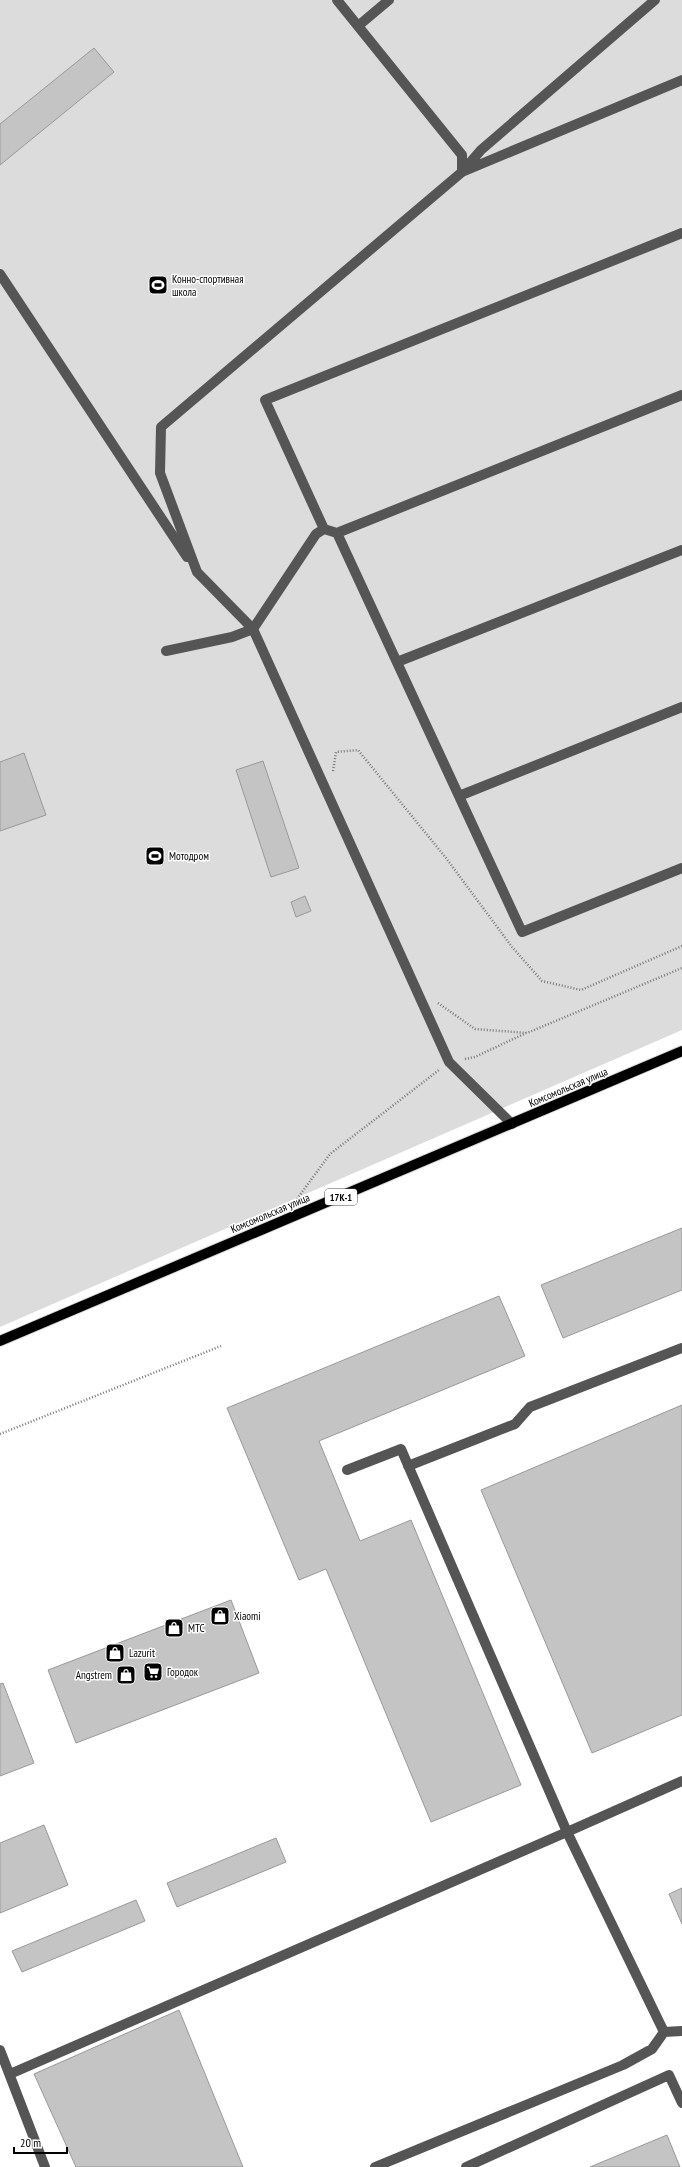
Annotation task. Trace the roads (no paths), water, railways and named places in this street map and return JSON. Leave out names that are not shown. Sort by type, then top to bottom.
[{"type":"main road","name":"Комсомольская улица","points":[[0,1341],[682,1051]]},
{"type":"lane","points":[[337,0],[462,156],[462,172]]},
{"type":"lane","points":[[358,26],[389,0]]},
{"type":"lane","points":[[197,572],[160,473],[161,427],[462,172],[481,150],[655,0]]},
{"type":"lane","points":[[462,172],[682,80]]},
{"type":"lane","points":[[324,529],[266,400],[682,234]]},
{"type":"lane","points":[[0,274],[197,572],[253,629],[449,1062],[512,1124]]},
{"type":"lane","points":[[166,651],[232,637],[253,629],[316,534],[324,529],[338,533],[682,395]]},
{"type":"lane","points":[[338,533],[522,932],[682,868]]},
{"type":"lane","points":[[397,662],[682,550]]},
{"type":"lane","points":[[459,796],[682,707]]},
{"type":"lane","points":[[408,1466],[515,1424],[530,1407],[682,1348]]},
{"type":"lane","points":[[347,1470],[401,1449],[567,1832],[664,2032]]},
{"type":"lane","points":[[10,2074],[682,1781]]},
{"type":"lane","points":[[664,2032],[682,2031]]},
{"type":"lane","points":[[375,2167],[623,2065],[652,2049],[664,2032]]},
{"type":"lane","points":[[0,2050],[45,2167]]},
{"type":"lane","points":[[466,2167],[670,2075],[682,2103]]},
{"type":"place","name":"Конно-спортивная школа","points":[[158,285]]},
{"type":"place","name":"Мотодром","points":[[155,856]]},
{"type":"place","name":"Xiaomi","points":[[220,1616]]},
{"type":"place","name":"МТС","points":[[174,1628]]},
{"type":"place","name":"Lazurit","points":[[115,1653]]},
{"type":"place","name":"Городок","points":[[153,1672]]},
{"type":"place","name":"Angstrem","points":[[126,1675]]}]
